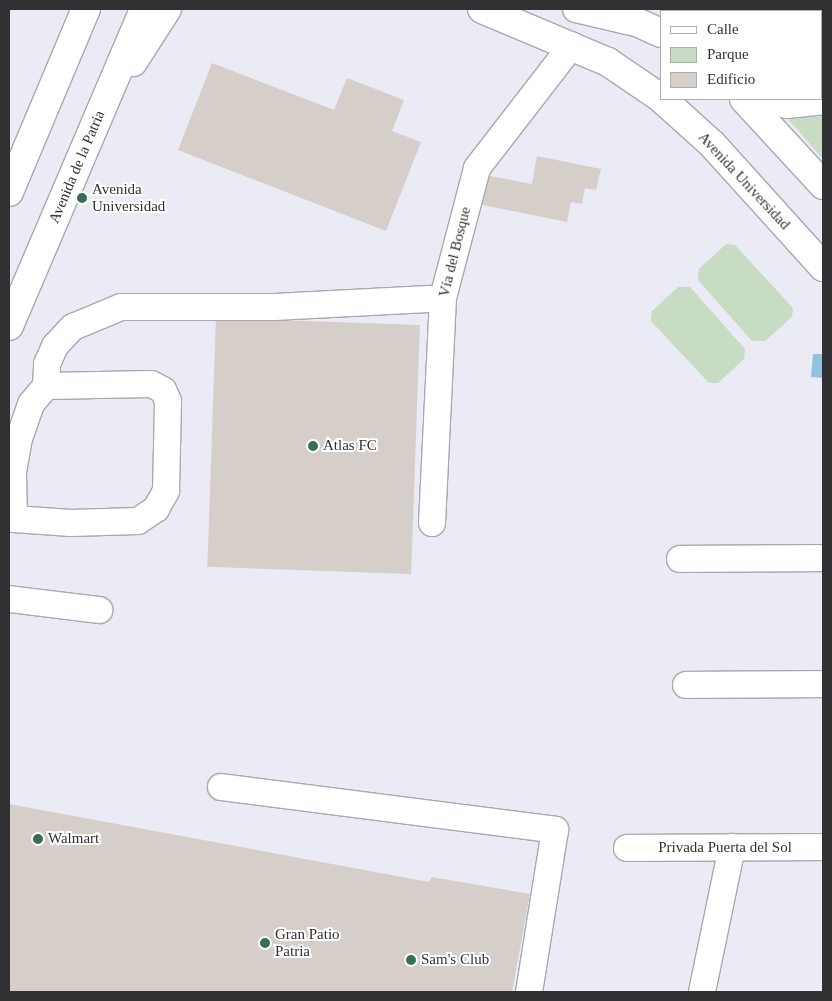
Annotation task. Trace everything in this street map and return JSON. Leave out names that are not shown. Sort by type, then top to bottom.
[{"type":"main road","points":[[9,192],[86,9]]},
{"type":"main road","name":"Avenida de la Patria","points":[[9,326],[144,9]]},
{"type":"main road","points":[[114,80],[150,40],[167,9]]},
{"type":"main road","points":[[608,9],[650,27]]},
{"type":"main road","name":"Avenida Universidad","points":[[491,10],[572,44],[660,97]]},
{"type":"main road","name":"Avenida Universidad","points":[[663,100],[712,144],[823,268]]},
{"type":"main road","points":[[745,100],[823,185]]},
{"type":"street","points":[[576,9],[612,20],[650,27]]},
{"type":"street","name":"Vía del Bosque","points":[[432,523],[443,298],[477,168],[572,44]]},
{"type":"street","points":[[765,100],[787,105],[823,101]]},
{"type":"street","points":[[46,386],[151,384],[163,390],[168,401],[166,491],[156,509],[138,522],[11,518],[13,472],[19,438],[31,404],[46,386],[47,364],[55,346],[73,327],[121,307],[274,307],[443,298]]},
{"type":"street","points":[[680,559],[822,558]]},
{"type":"street","points":[[9,599],[99,610]]},
{"type":"street","points":[[686,685],[823,684]]},
{"type":"street","points":[[221,787],[555,830],[529,992]]},
{"type":"street","points":[[702,992],[732,847]]},
{"type":"street","name":"Privada Puerta del Sol","points":[[627,848],[823,847]]},
{"type":"green space","points":[[823,116],[823,159],[788,119]]},
{"type":"green space","points":[[726,244],[735,245],[793,308],[792,317],[765,341],[752,341],[698,280],[699,269]]},
{"type":"green space","points":[[678,287],[690,287],[745,349],[744,359],[718,383],[709,383],[651,321],[652,311]]},
{"type":"water","points":[[813,354],[823,354],[823,378],[811,377]]},
{"type":"building","points":[[212,63],[334,110],[347,78],[404,100],[392,131],[421,142],[386,231],[178,150]]},
{"type":"building","points":[[537,156],[601,169],[596,190],[585,188],[582,204],[571,202],[567,222],[473,203],[480,174],[532,184]]},
{"type":"building","name":"Atlas FC","points":[[216,318],[420,325],[411,574],[207,567]]},
{"type":"building","name":"Gran Patio Patria","points":[[9,804],[429,882],[432,877],[530,894],[512,992],[9,992]]},
{"type":"place","name":"Avenida Universidad","points":[[82,198]]},
{"type":"place","name":"Atlas FC","points":[[313,446]]},
{"type":"place","name":"Walmart","points":[[38,839]]},
{"type":"place","name":"Gran Patio Patria","points":[[265,943]]},
{"type":"place","name":"Sam's Club","points":[[411,960]]}]
